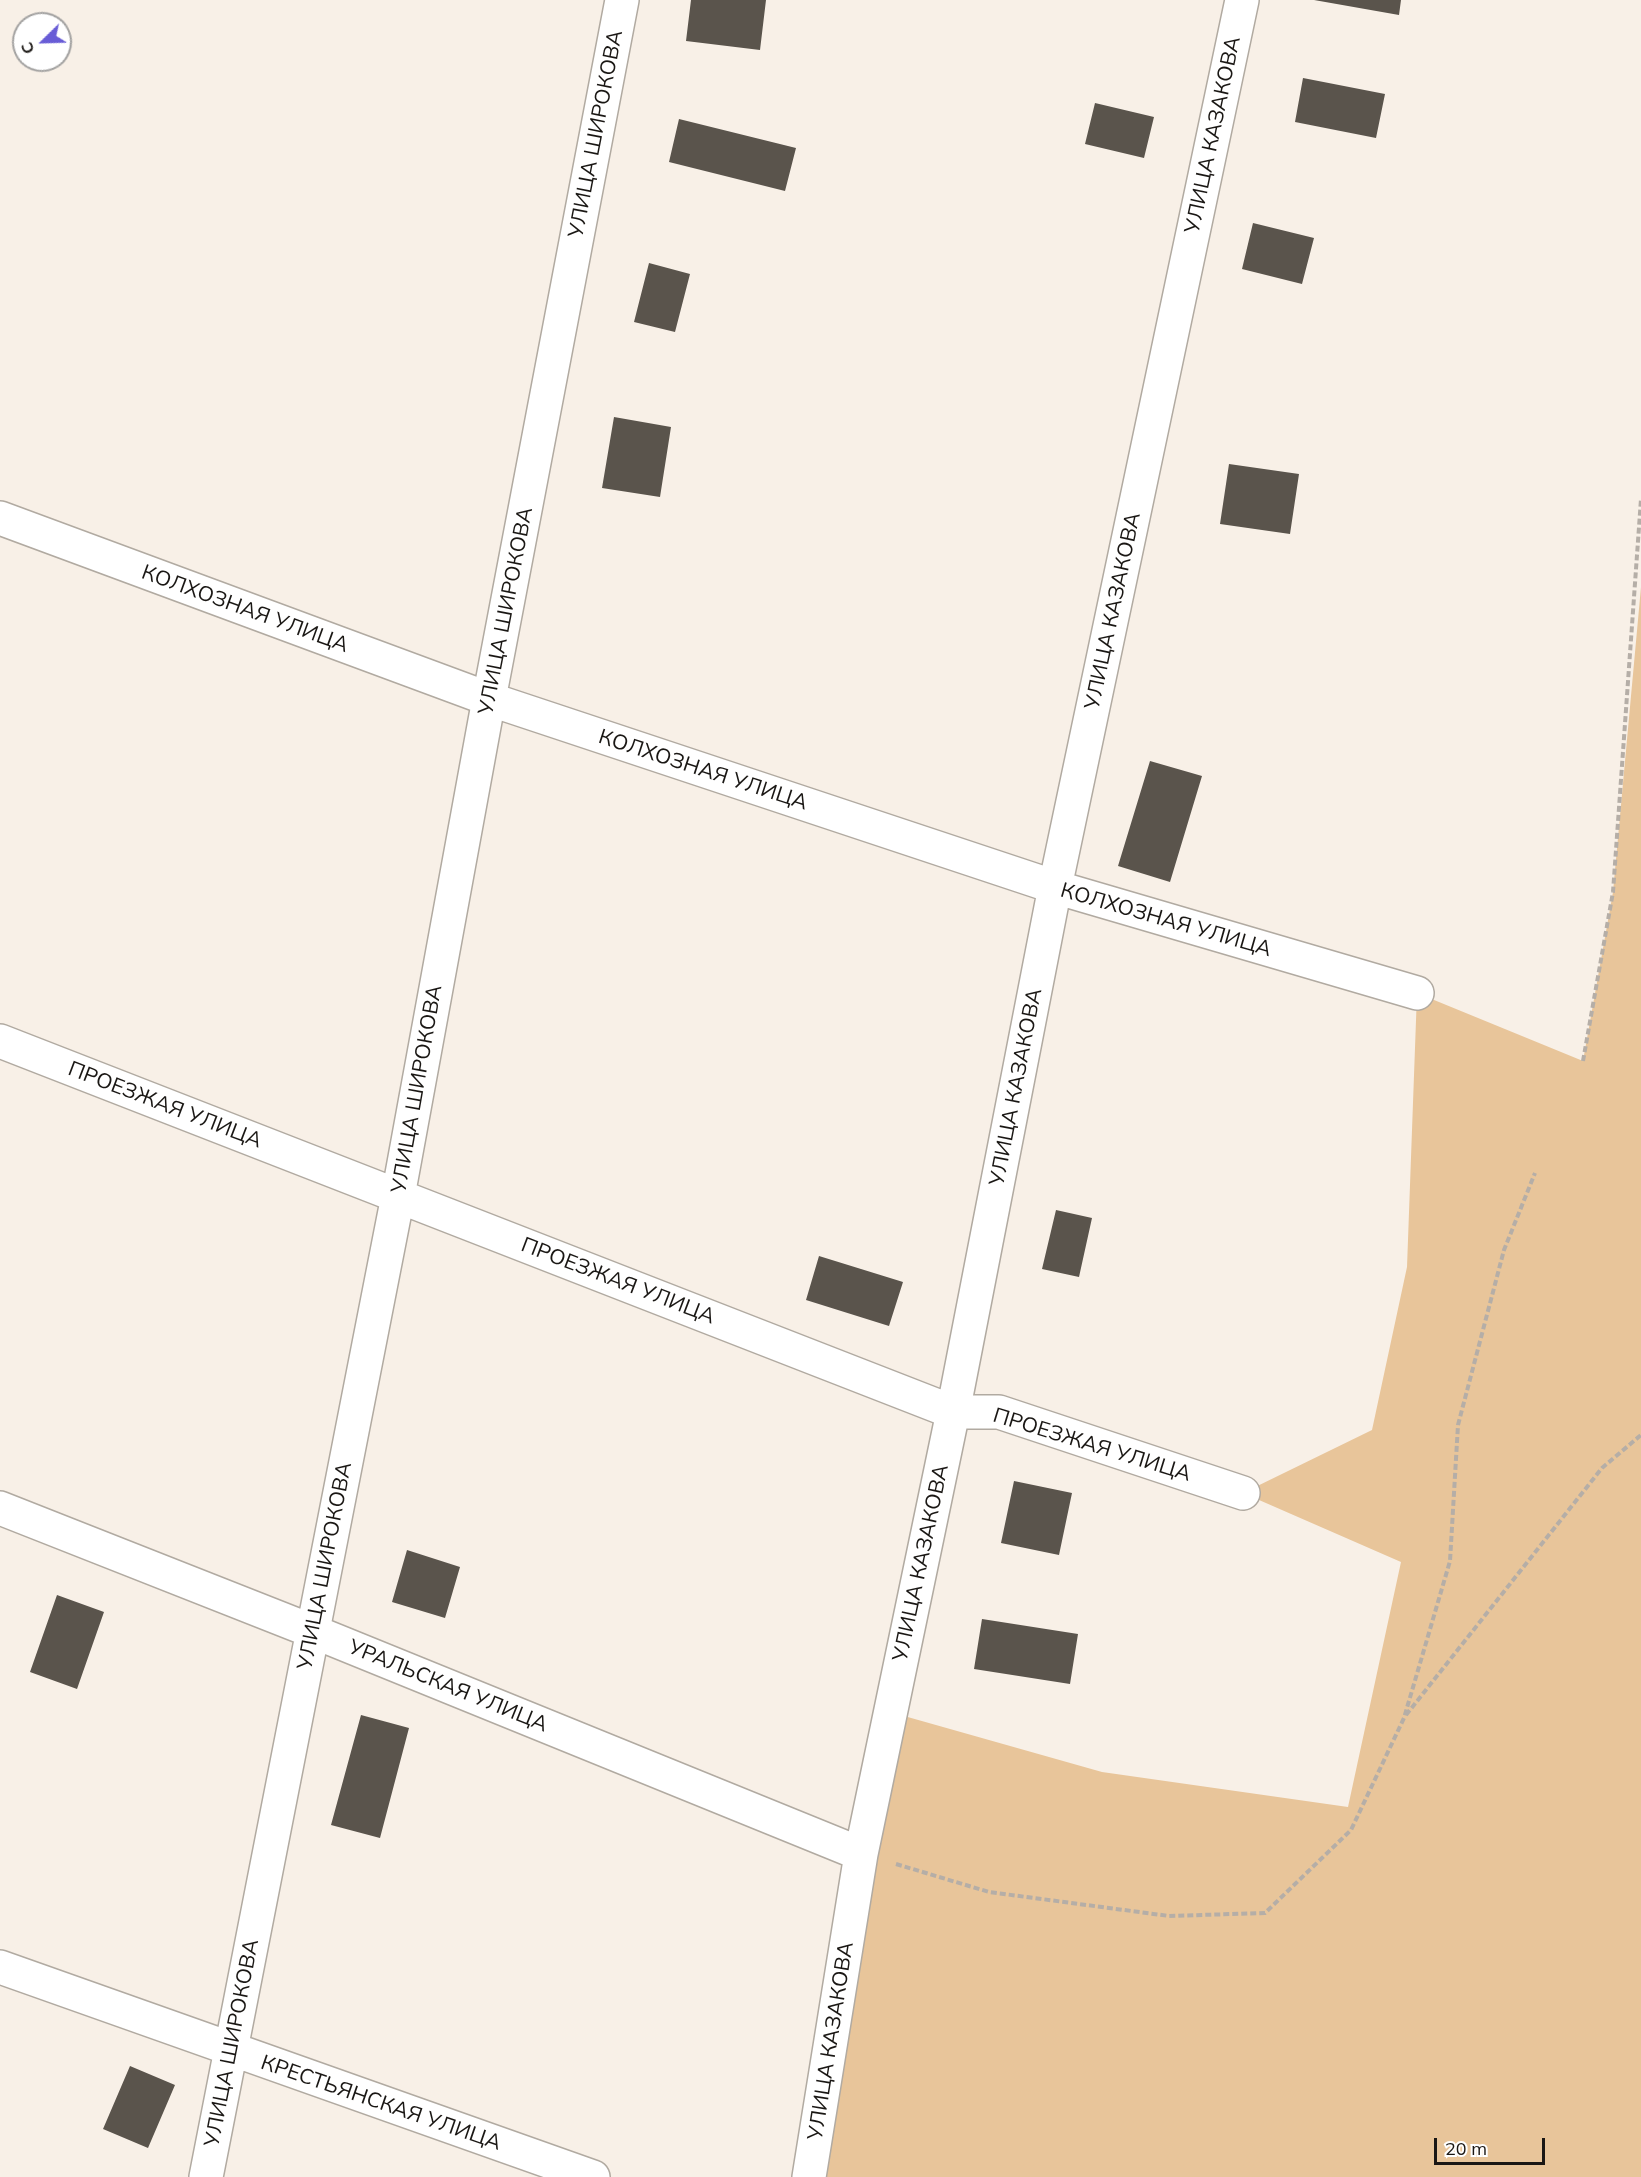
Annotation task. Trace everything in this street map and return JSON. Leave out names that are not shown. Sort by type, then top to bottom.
[{"type":"street","name":"УЛИЦА ШИРОКОВА","points":[[206,2177],[398,1196],[489,699],[622,0]]},
{"type":"street","name":"УЛИЦА КАЗАКОВА","points":[[809,2177],[861,1854],[953,1412],[1055,887],[1242,0]]},
{"type":"street","name":"КОЛХОЗНАЯ УЛИЦА","points":[[0,518],[489,699],[1055,887],[1417,993]]},
{"type":"street","name":"ПРОЕЗЖАЯ УЛИЦА","points":[[0,1041],[953,1412],[999,1412],[1243,1493]]},
{"type":"street","name":"УРАЛЬСКАЯ УЛИЦА","points":[[0,1508],[312,1631],[861,1854]]},
{"type":"street","name":"КРЕСТЬЯНСКАЯ УЛИЦА","points":[[0,1967],[593,2177]]},
{"type":"path","points":[[1583,1061],[1613,892],[1641,499]]},
{"type":"path","points":[[861,1854],[989,1892],[1169,1916],[1265,1913],[1351,1830],[1404,1718],[1450,1561],[1458,1425],[1504,1250],[1535,1173]]},
{"type":"path","points":[[1404,1718],[1602,1468],[1641,1435]]},
{"type":"shaded area","points":[[1641,587],[1641,2177],[809,2177],[890,1712],[1102,1772],[1348,1807],[1401,1562],[1243,1493],[1372,1430],[1407,1267],[1417,993],[1583,1061],[1613,892]]},
{"type":"building","points":[[691,0],[766,0],[760,50],[686,41]]},
{"type":"building","points":[[1314,0],[1401,0],[1399,15]]},
{"type":"building","points":[[1303,78],[1385,94],[1376,138],[1295,122]]},
{"type":"building","points":[[1095,103],[1154,117],[1144,158],[1085,144]]},
{"type":"building","points":[[679,119],[796,148],[785,191],[669,162]]},
{"type":"building","points":[[1253,223],[1314,238],[1302,284],[1242,269]]},
{"type":"building","points":[[649,263],[690,274],[675,332],[634,322]]},
{"type":"building","points":[[614,417],[671,427],[660,497],[602,488]]},
{"type":"building","points":[[1229,464],[1299,474],[1290,534],[1220,524]]},
{"type":"building","points":[[1150,761],[1202,776],[1170,882],[1118,866]]},
{"type":"building","points":[[1056,1210],[1092,1218],[1079,1277],[1042,1269]]},
{"type":"building","points":[[819,1256],[903,1282],[889,1326],[806,1300]]},
{"type":"building","points":[[1014,1481],[1072,1493],[1059,1555],[1001,1543]]},
{"type":"building","points":[[407,1550],[460,1567],[445,1618],[392,1602]]},
{"type":"building","points":[[57,1595],[104,1612],[77,1689],[30,1672]]},
{"type":"building","points":[[982,1619],[1078,1634],[1070,1684],[974,1669]]},
{"type":"building","points":[[361,1715],[409,1728],[380,1838],[331,1825]]},
{"type":"building","points":[[130,2066],[175,2085],[148,2148],[103,2129]]}]
